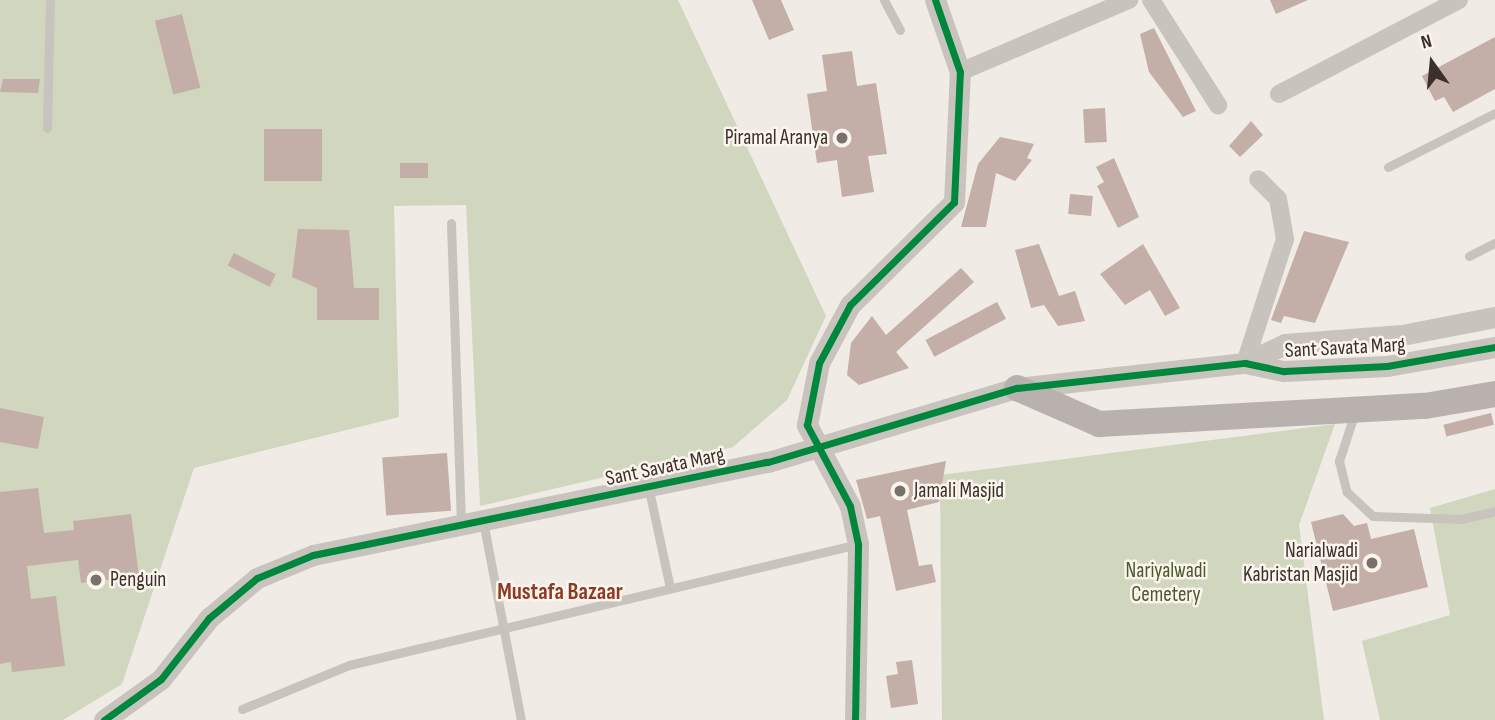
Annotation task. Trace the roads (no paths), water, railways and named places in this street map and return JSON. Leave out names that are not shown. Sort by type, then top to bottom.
[{"type":"main road","points":[[1017,388],[1099,424],[1356,410],[1495,394]]},
{"type":"street","points":[[855,720],[858,544],[850,506],[813,444],[807,425],[819,363],[850,304],[954,202],[960,72],[935,0]]},
{"type":"street","points":[[960,72],[1129,0]]},
{"type":"street","points":[[1151,0],[1218,105]]},
{"type":"street","points":[[1279,94],[1460,0]]},
{"type":"street","points":[[1245,363],[1285,239],[1278,199],[1258,179]]},
{"type":"street","name":"Sant Savata Marg","points":[[1245,363],[1285,344],[1402,335],[1495,317]]},
{"type":"street","name":"Sant Savata Marg","points":[[115,717],[161,679],[209,618],[257,578],[313,555],[461,523],[649,490],[768,462],[813,444],[1017,388],[1245,363],[1284,370],[1387,366],[1495,347]]},
{"type":"lane","points":[[47,128],[50,0]]},
{"type":"lane","points":[[884,0],[900,30]]},
{"type":"lane","points":[[1388,167],[1495,113]]},
{"type":"lane","points":[[451,223],[461,523]]},
{"type":"lane","points":[[1469,256],[1495,243]]},
{"type":"lane","points":[[1356,410],[1339,461],[1347,492],[1373,516],[1461,519],[1495,511]]},
{"type":"lane","points":[[649,490],[670,588]]},
{"type":"lane","points":[[484,521],[508,627],[521,720]]},
{"type":"lane","points":[[242,709],[349,665],[858,544]]},
{"type":"place","name":"Piramal Aranya","points":[[842,138]]},
{"type":"place","name":"Jamali Masjid","points":[[900,491]]},
{"type":"place","name":"Narialwadi Kabristan Masjid","points":[[1372,563]]},
{"type":"place","name":"Penguin","points":[[96,580]]},
{"type":"district","name":"Mustafa Bazaar","points":[[560,592]]},
{"type":"park label","name":"Nariyalwadi Cemetery","points":[[1166,583]]}]
